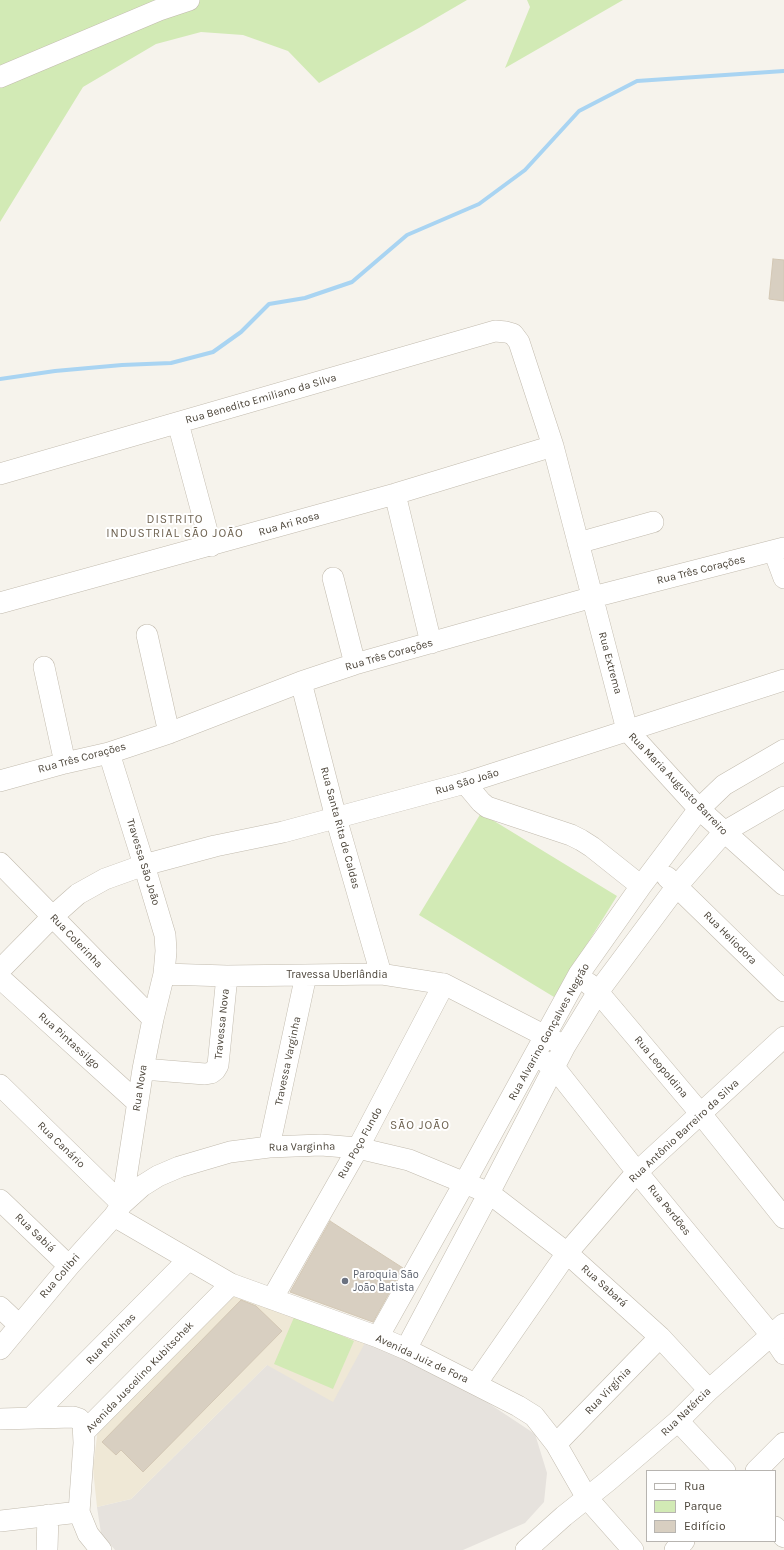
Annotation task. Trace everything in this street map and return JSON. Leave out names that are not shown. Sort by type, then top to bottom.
[{"type":"street","points":[[0,77],[160,10],[189,0]]},
{"type":"street","name":"Rua Benedito Emiliano da Silva","points":[[0,474],[495,331],[513,334],[519,342]]},
{"type":"street","name":"Rua Extrema","points":[[519,342],[553,446],[627,730]]},
{"type":"street","points":[[178,423],[211,546]]},
{"type":"street","name":"Rua Ari Rosa","points":[[0,603],[395,494],[553,446]]},
{"type":"street","points":[[395,494],[431,643]]},
{"type":"street","points":[[578,543],[653,522]]},
{"type":"street","points":[[779,550],[784,578]]},
{"type":"street","name":"Rua Três Corações","points":[[0,781],[108,753],[169,733],[301,682],[354,664],[593,597],[779,550]]},
{"type":"street","points":[[333,578],[354,664]]},
{"type":"street","points":[[147,635],[169,733]]},
{"type":"street","points":[[44,667],[65,763]]},
{"type":"street","name":"Rua São João","points":[[0,970],[52,917],[78,894],[105,879],[144,864],[336,818],[465,783],[784,680]]},
{"type":"street","name":"Rua Santa Rita de Caldas","points":[[301,682],[336,818],[381,974]]},
{"type":"street","name":"Rua Maria Augusto Barreiro","points":[[627,730],[699,809],[784,885]]},
{"type":"street","name":"Rua Alvarino Gonçalves Negrão","points":[[378,1337],[579,974],[641,886],[699,809],[724,785],[784,750]]},
{"type":"street","name":"Travessa São João","points":[[108,753],[144,864],[164,935],[166,951],[164,974]]},
{"type":"street","points":[[465,783],[487,807],[571,835],[581,840],[641,886]]},
{"type":"street","name":"Rua Alvarino Gonçalves Negrão","points":[[406,1349],[565,1046],[598,992],[676,886],[724,832],[784,797]]},
{"type":"street","name":"Rua Colerinha","points":[[0,863],[153,1019]]},
{"type":"street","name":"Rua Heliodora","points":[[656,866],[784,991]]},
{"type":"street","name":"Travessa Uberlândia","points":[[164,974],[227,976],[381,974],[444,984],[565,1046]]},
{"type":"street","name":"Rua Nova","points":[[118,1210],[143,1069],[164,974]]},
{"type":"street","name":"Rua Leopoldina","points":[[579,974],[598,992],[701,1114],[784,1218]]},
{"type":"street","name":"Travessa Varginha","points":[[269,1147],[306,975]]},
{"type":"street","name":"Travessa Nova","points":[[143,1069],[205,1074],[211,1073],[215,1070],[218,1065],[227,976]]},
{"type":"street","name":"Rua Pintassilgo","points":[[0,978],[138,1103]]},
{"type":"street","name":"Rua Poço Fundo","points":[[272,1300],[358,1148],[444,984]]},
{"type":"street","name":"Rua Antônio Barreiro da Silva","points":[[476,1384],[567,1253],[637,1172],[784,1037]]},
{"type":"street","points":[[534,1056],[554,1067]]},
{"type":"street","name":"Rua Perdões","points":[[554,1067],[637,1172],[778,1330],[784,1354]]},
{"type":"street","name":"Rua Canário","points":[[0,1085],[118,1210]]},
{"type":"street","name":"Rua Varginha","points":[[118,1210],[142,1186],[158,1176],[179,1167],[230,1152],[269,1147],[321,1145],[358,1148],[408,1160],[489,1193]]},
{"type":"street","name":"Rua Sabará","points":[[489,1193],[567,1253],[660,1337],[708,1390]]},
{"type":"street","name":"Rua Sabiá","points":[[0,1200],[69,1266]]},
{"type":"street","name":"Avenida Juiz de Fora","points":[[118,1210],[188,1260],[231,1284],[378,1337],[406,1349],[476,1384],[534,1416],[556,1444],[587,1498],[633,1550]]},
{"type":"street","name":"Rua Colibri","points":[[0,1349],[118,1210]]},
{"type":"street","name":"Rua Rolinhas","points":[[32,1417],[188,1260]]},
{"type":"street","name":"Avenida Juscelino Kubitschek","points":[[101,1550],[88,1534],[79,1512],[84,1432],[231,1284]]},
{"type":"street","points":[[0,1307],[19,1325]]},
{"type":"street","name":"Rua Natércia","points":[[526,1550],[678,1421],[708,1390],[778,1330]]},
{"type":"street","name":"Rua Virgínia","points":[[556,1444],[660,1337]]},
{"type":"street","points":[[0,1419],[73,1417],[79,1419],[83,1423],[84,1432]]},
{"type":"street","points":[[678,1421],[724,1470]]},
{"type":"street","points":[[757,1470],[784,1443]]},
{"type":"street","points":[[0,1521],[79,1512]]},
{"type":"street","points":[[47,1550],[48,1515]]},
{"type":"street","points":[[776,1528],[784,1537]]},
{"type":"street","points":[[675,1550],[683,1542]]},
{"type":"shaded area","points":[[234,1288],[366,1341],[333,1402],[267,1365],[131,1499],[97,1507],[93,1469],[98,1428]]},
{"type":"shaded area","points":[[366,1341],[467,1389],[535,1434],[547,1473],[544,1502],[525,1523],[463,1550],[115,1550],[101,1533],[97,1507],[131,1499],[267,1365]]},
{"type":"green space","points":[[0,0],[467,0],[319,83],[288,51],[243,35],[201,32],[156,44],[83,87],[0,222]]},
{"type":"green space","points":[[527,0],[623,0],[505,68],[530,7]]},
{"type":"green space","points":[[481,813],[617,896],[554,997],[419,915]]},
{"type":"green space","points":[[295,1315],[354,1341],[333,1389],[274,1364]]},
{"type":"building","points":[[773,259],[784,260],[784,301],[769,299]]},
{"type":"building","name":"Paroquia São João Batista","points":[[330,1221],[403,1268],[373,1322],[290,1292]]},
{"type":"building","points":[[241,1300],[256,1306],[282,1331],[143,1472],[121,1450],[116,1455],[102,1442]]},
{"type":"waterway","points":[[0,379],[55,371],[122,365],[171,363],[213,352],[241,332],[269,304],[305,298],[352,282],[407,235],[479,204],[525,170],[579,111],[637,81],[784,71]]},
{"type":"place","name":"Paroquia São João Batista","points":[[345,1281]]},
{"type":"district","name":"DISTRITO INDUSTRIAL SÃO JOÃO","points":[[175,527]]},
{"type":"district","name":"SÃO JOÃO","points":[[420,1126]]}]
